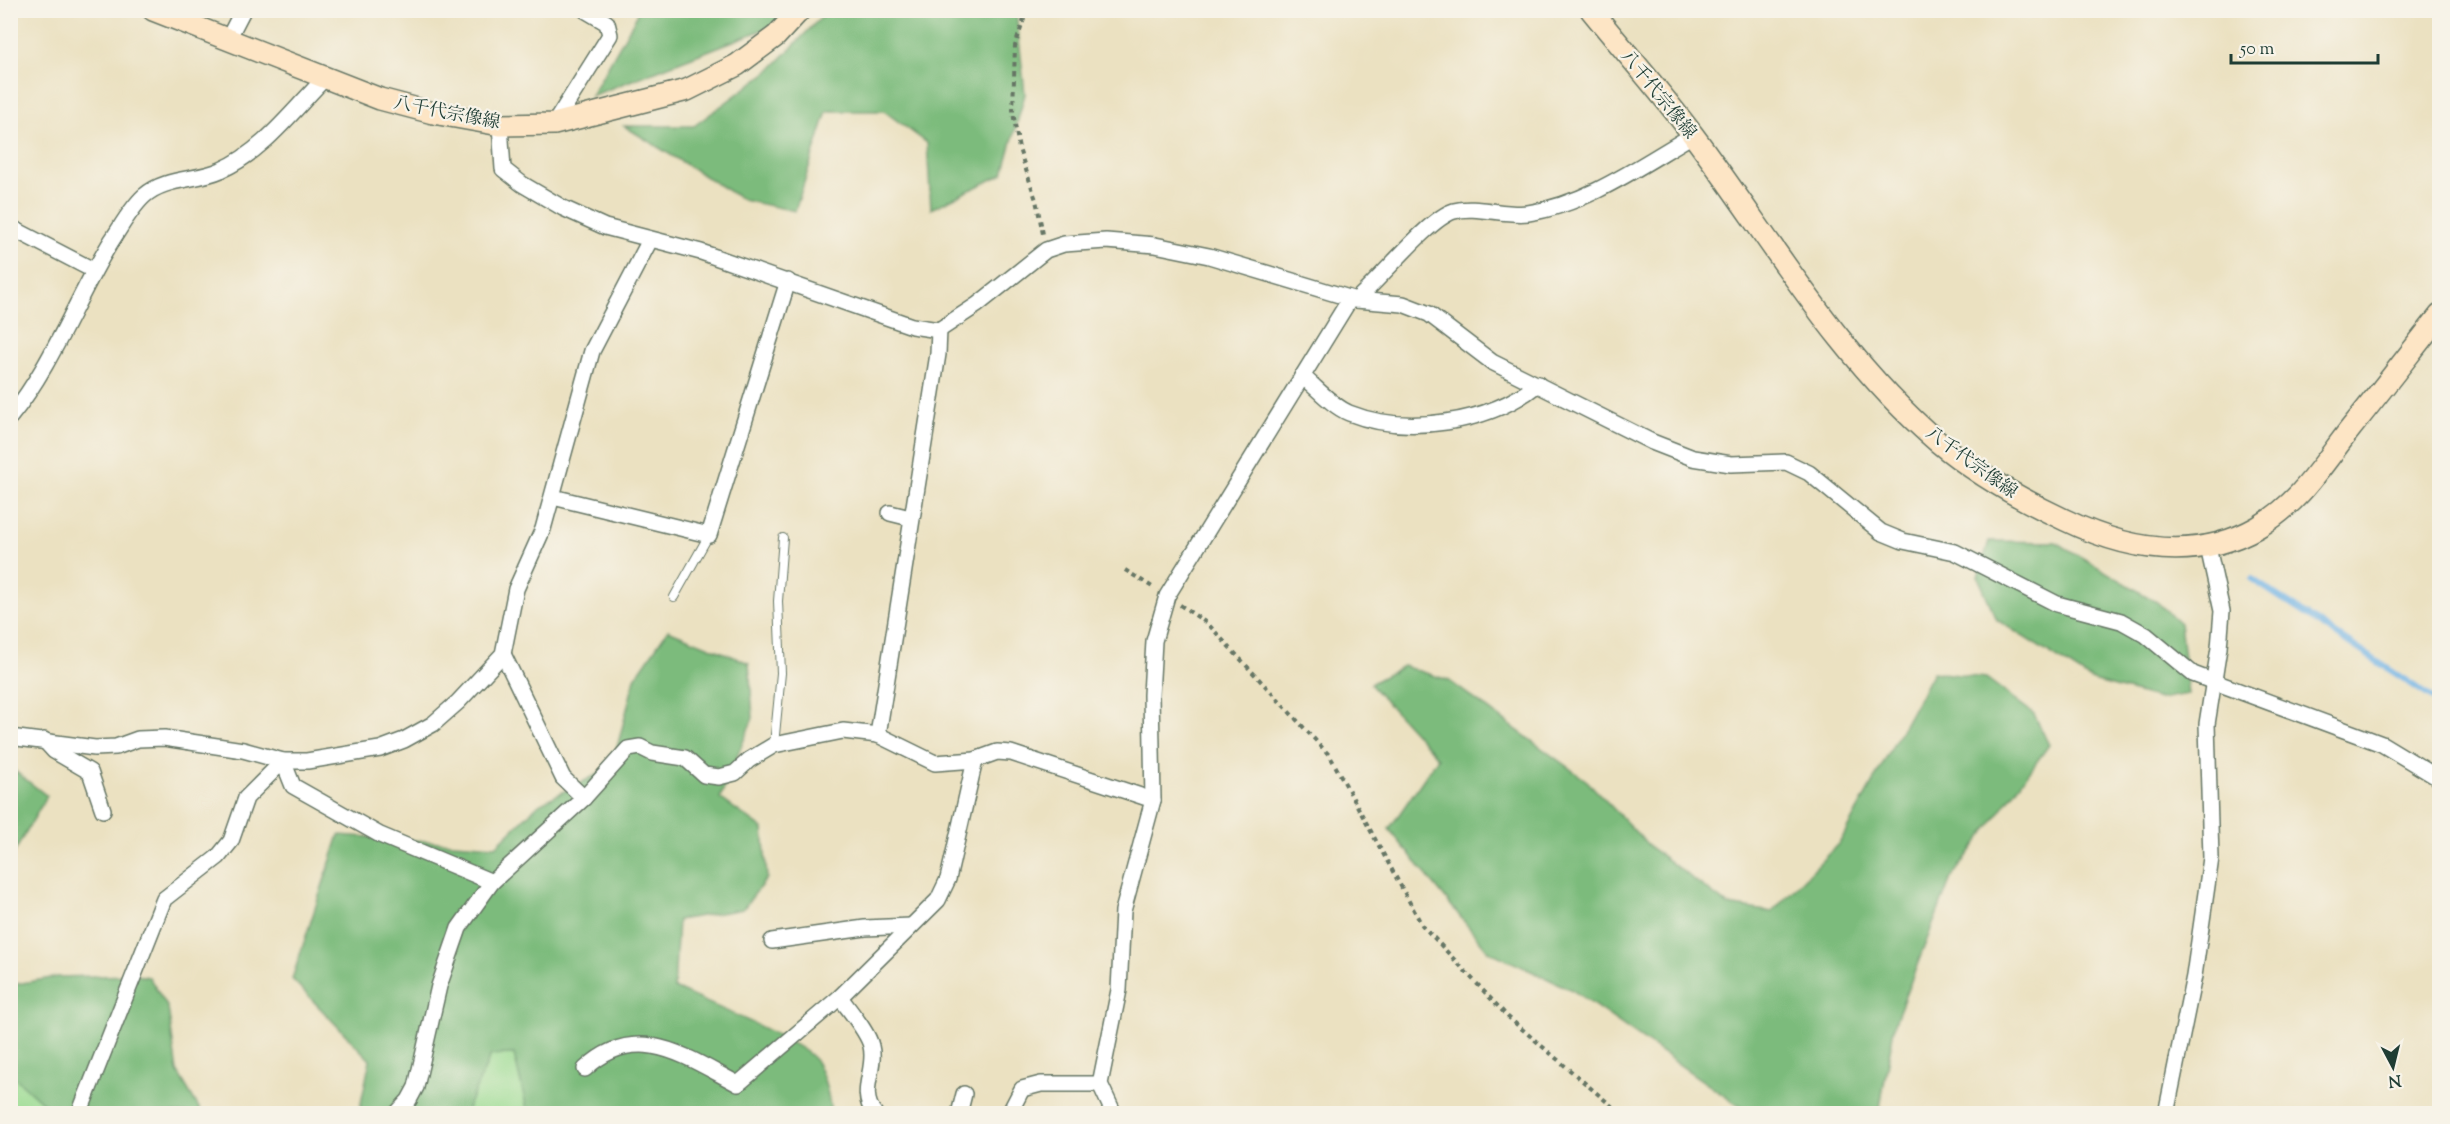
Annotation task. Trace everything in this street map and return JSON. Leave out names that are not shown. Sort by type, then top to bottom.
[{"type":"main road","name":"八千代宗像線","points":[[153,10],[380,99],[433,113],[500,125],[554,124],[687,90],[737,65],[776,36],[800,10]]},
{"type":"main road","name":"八千代宗像線","points":[[1591,10],[1693,135],[1828,322],[1883,390],[1939,443],[1993,481],[2092,533],[2141,548],[2179,550],[2208,547],[2258,527],[2293,503],[2439,315]]},
{"type":"street","points":[[228,39],[243,10]]},
{"type":"street","points":[[554,124],[610,35],[607,23],[585,10]]},
{"type":"street","points":[[10,417],[47,367],[93,270],[127,216],[143,196],[155,188],[178,180],[220,171],[248,155],[326,77]]},
{"type":"street","points":[[500,125],[503,169],[522,184],[563,208],[605,227],[701,252],[912,326],[939,330],[977,305],[1046,250],[1064,244],[1106,241],[1155,245],[1209,256],[1353,299],[1403,304],[1429,314],[1492,362],[1652,442],[1693,458],[1731,464],[1785,462],[1809,473],[1881,532],[1903,541],[1955,552],[2025,590],[2057,604],[2121,621],[2146,635],[2193,674],[2382,744],[2439,779]]},
{"type":"street","points":[[1114,1113],[1100,1084],[1119,990],[1123,911],[1153,800],[1151,695],[1154,641],[1167,596],[1302,376],[1353,299],[1433,224],[1454,211],[1525,213],[1557,207],[1599,189],[1693,135]]},
{"type":"street","points":[[10,227],[93,270]]},
{"type":"street","points":[[10,736],[95,748],[116,747],[138,740],[164,738],[243,750],[283,761],[340,757],[380,749],[404,740],[433,724],[458,702],[503,654],[516,589],[543,529],[592,351],[650,240]]},
{"type":"street","points":[[553,497],[710,535],[788,281]]},
{"type":"street","points":[[878,735],[910,518],[938,354],[939,330]]},
{"type":"street","points":[[1302,376],[1347,412],[1385,423],[1438,423],[1472,418],[1519,399],[1538,384]]},
{"type":"street","points":[[890,513],[910,518]]},
{"type":"street","points":[[2166,1113],[2194,976],[2211,858],[2207,724],[2219,648],[2222,611],[2208,547]]},
{"type":"street","points":[[503,654],[563,778],[584,798]]},
{"type":"street","points":[[396,1113],[409,1100],[416,1087],[448,954],[459,928],[492,882],[584,798],[628,749],[634,747],[652,753],[685,758],[704,775],[720,777],[735,773],[749,760],[774,745],[843,731],[878,735],[935,763],[975,760],[997,752],[1011,753],[1153,800]]},
{"type":"street","points":[[44,740],[54,752],[90,772],[103,810]]},
{"type":"street","points":[[585,1069],[598,1056],[626,1045],[649,1044],[683,1055],[738,1084],[840,997],[938,900],[948,879],[975,760]]},
{"type":"street","points":[[283,761],[293,786],[380,835],[492,882]]},
{"type":"street","points":[[79,1113],[164,899],[218,856],[231,841],[246,798],[283,761]]},
{"type":"street","points":[[772,940],[865,928],[911,927]]},
{"type":"street","points":[[840,997],[871,1044],[872,1068],[866,1092],[869,1106],[875,1113]]},
{"type":"street","points":[[1009,1113],[1022,1089],[1041,1084],[1100,1084]]},
{"type":"street","points":[[959,1113],[964,1094]]},
{"type":"lane","points":[[674,597],[710,535]]},
{"type":"lane","points":[[774,745],[781,673],[778,601],[783,538]]},
{"type":"path","points":[[1027,10],[1015,46],[1013,112],[1019,149],[1036,200],[1046,250]]},
{"type":"path","points":[[1125,570],[1208,624],[1330,756],[1422,925],[1508,1017],[1621,1113]]},
{"type":"green space","points":[[637,11],[811,11],[591,96],[636,17]]},
{"type":"green space","points":[[827,11],[1016,11],[1025,94],[1003,174],[931,209],[927,143],[884,111],[827,111],[795,211],[743,200],[624,126],[694,126],[771,69]]},
{"type":"green space","points":[[1989,541],[2056,542],[2157,602],[2180,623],[2188,694],[2160,699],[2093,681],[1997,620],[1978,577]]},
{"type":"green space","points":[[668,630],[749,663],[753,718],[720,798],[763,829],[767,878],[743,909],[678,920],[674,988],[772,1032],[807,1052],[815,1060],[821,1072],[831,1113],[528,1113],[514,1054],[491,1055],[465,1113],[359,1113],[370,1060],[292,979],[339,835],[496,846],[539,804],[612,767],[635,678]]},
{"type":"green space","points":[[1403,666],[1448,680],[1587,781],[1650,847],[1728,905],[1772,912],[1840,842],[1933,672],[1986,678],[2034,714],[2049,745],[1951,878],[1895,1022],[1879,1113],[1749,1113],[1572,990],[1488,951],[1389,829],[1438,758],[1370,684]]},
{"type":"green space","points":[[11,768],[47,796],[11,858]]},
{"type":"green space","points":[[136,975],[149,977],[168,1008],[177,1071],[202,1113],[54,1113],[11,1074],[11,985],[57,977]]},
{"type":"green space","points":[[11,992],[102,1113],[11,1113]]},
{"type":"green space","points":[[489,1019],[643,1114],[416,1114]]},
{"type":"waterway","points":[[2252,579],[2440,703]]}]
